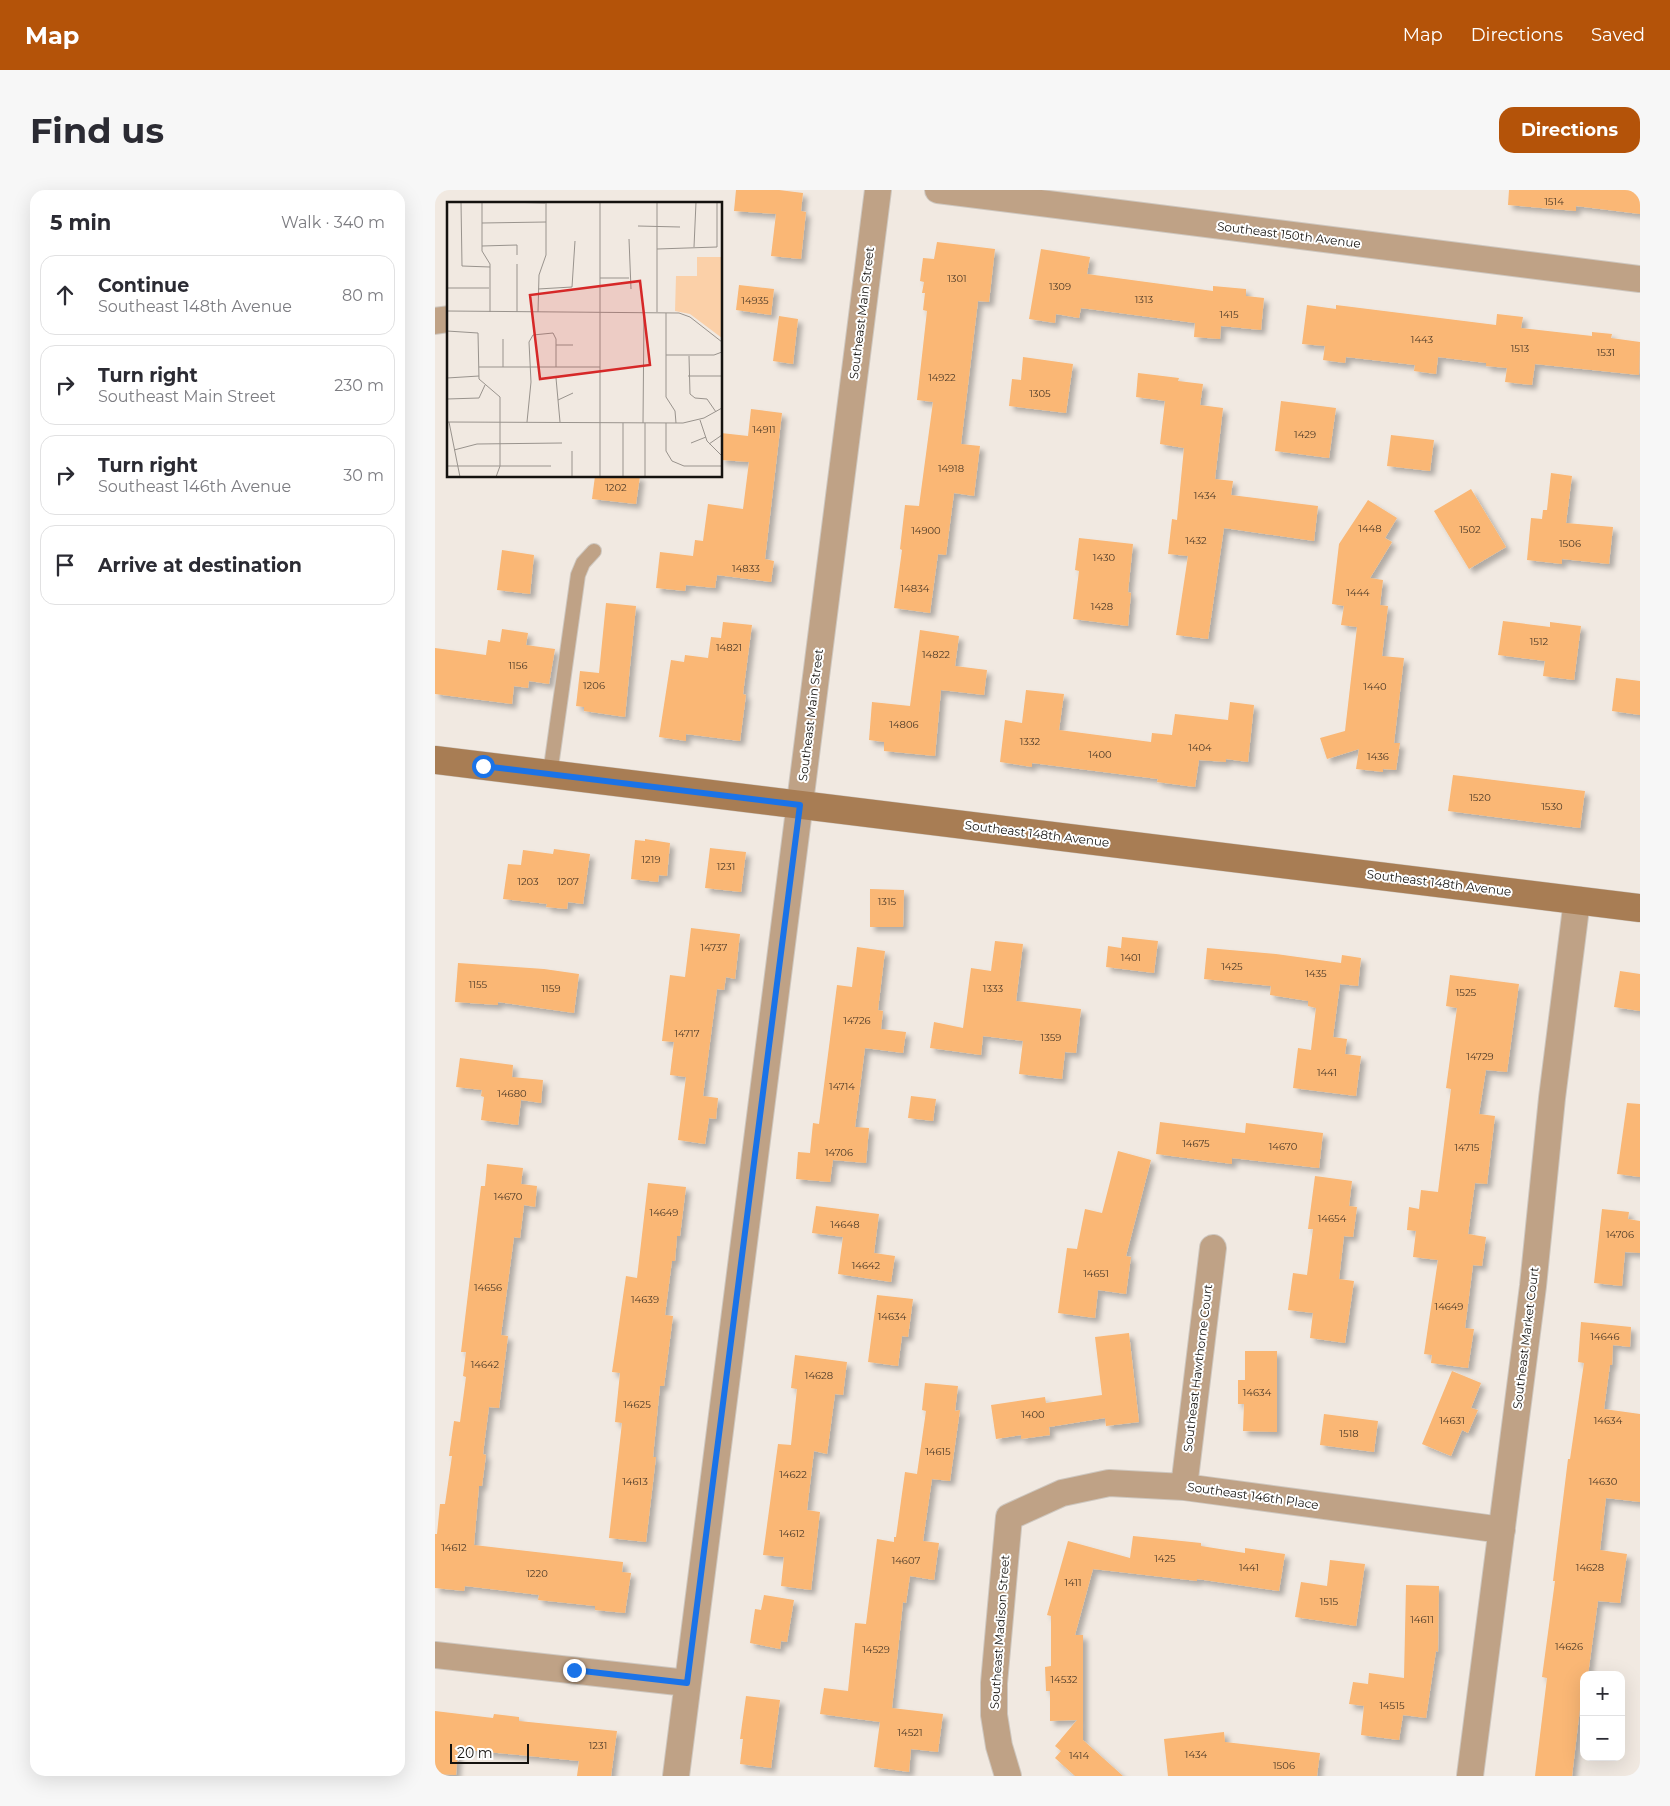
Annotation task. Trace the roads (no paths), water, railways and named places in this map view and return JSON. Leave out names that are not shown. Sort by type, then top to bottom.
[{"type":"main road","name":"Southeast 148th Avenue","points":[[435,760],[1640,908]]},
{"type":"street","name":"Southeast Main Street","points":[[676,1776],[878,190]]},
{"type":"street","name":"Southeast 150th Avenue","points":[[939,190],[1640,279]]},
{"type":"street","name":"Southeast Market Court","points":[[1470,1776],[1533,1286],[1552,1098],[1577,900]]},
{"type":"street","name":"Southeast Hawthorne Court","points":[[1184,1487],[1213,1248]]},
{"type":"street","name":"Southeast 146th Place","points":[[1009,1517],[1062,1493],[1109,1483],[1184,1487],[1502,1530]]},
{"type":"street","name":"Southeast Madison Street","points":[[1008,1776],[999,1746],[994,1716],[994,1683],[1009,1517]]},
{"type":"street","points":[[435,1655],[687,1683]]},
{"type":"lane","points":[[550,774],[578,575],[583,564],[594,551]]}]
